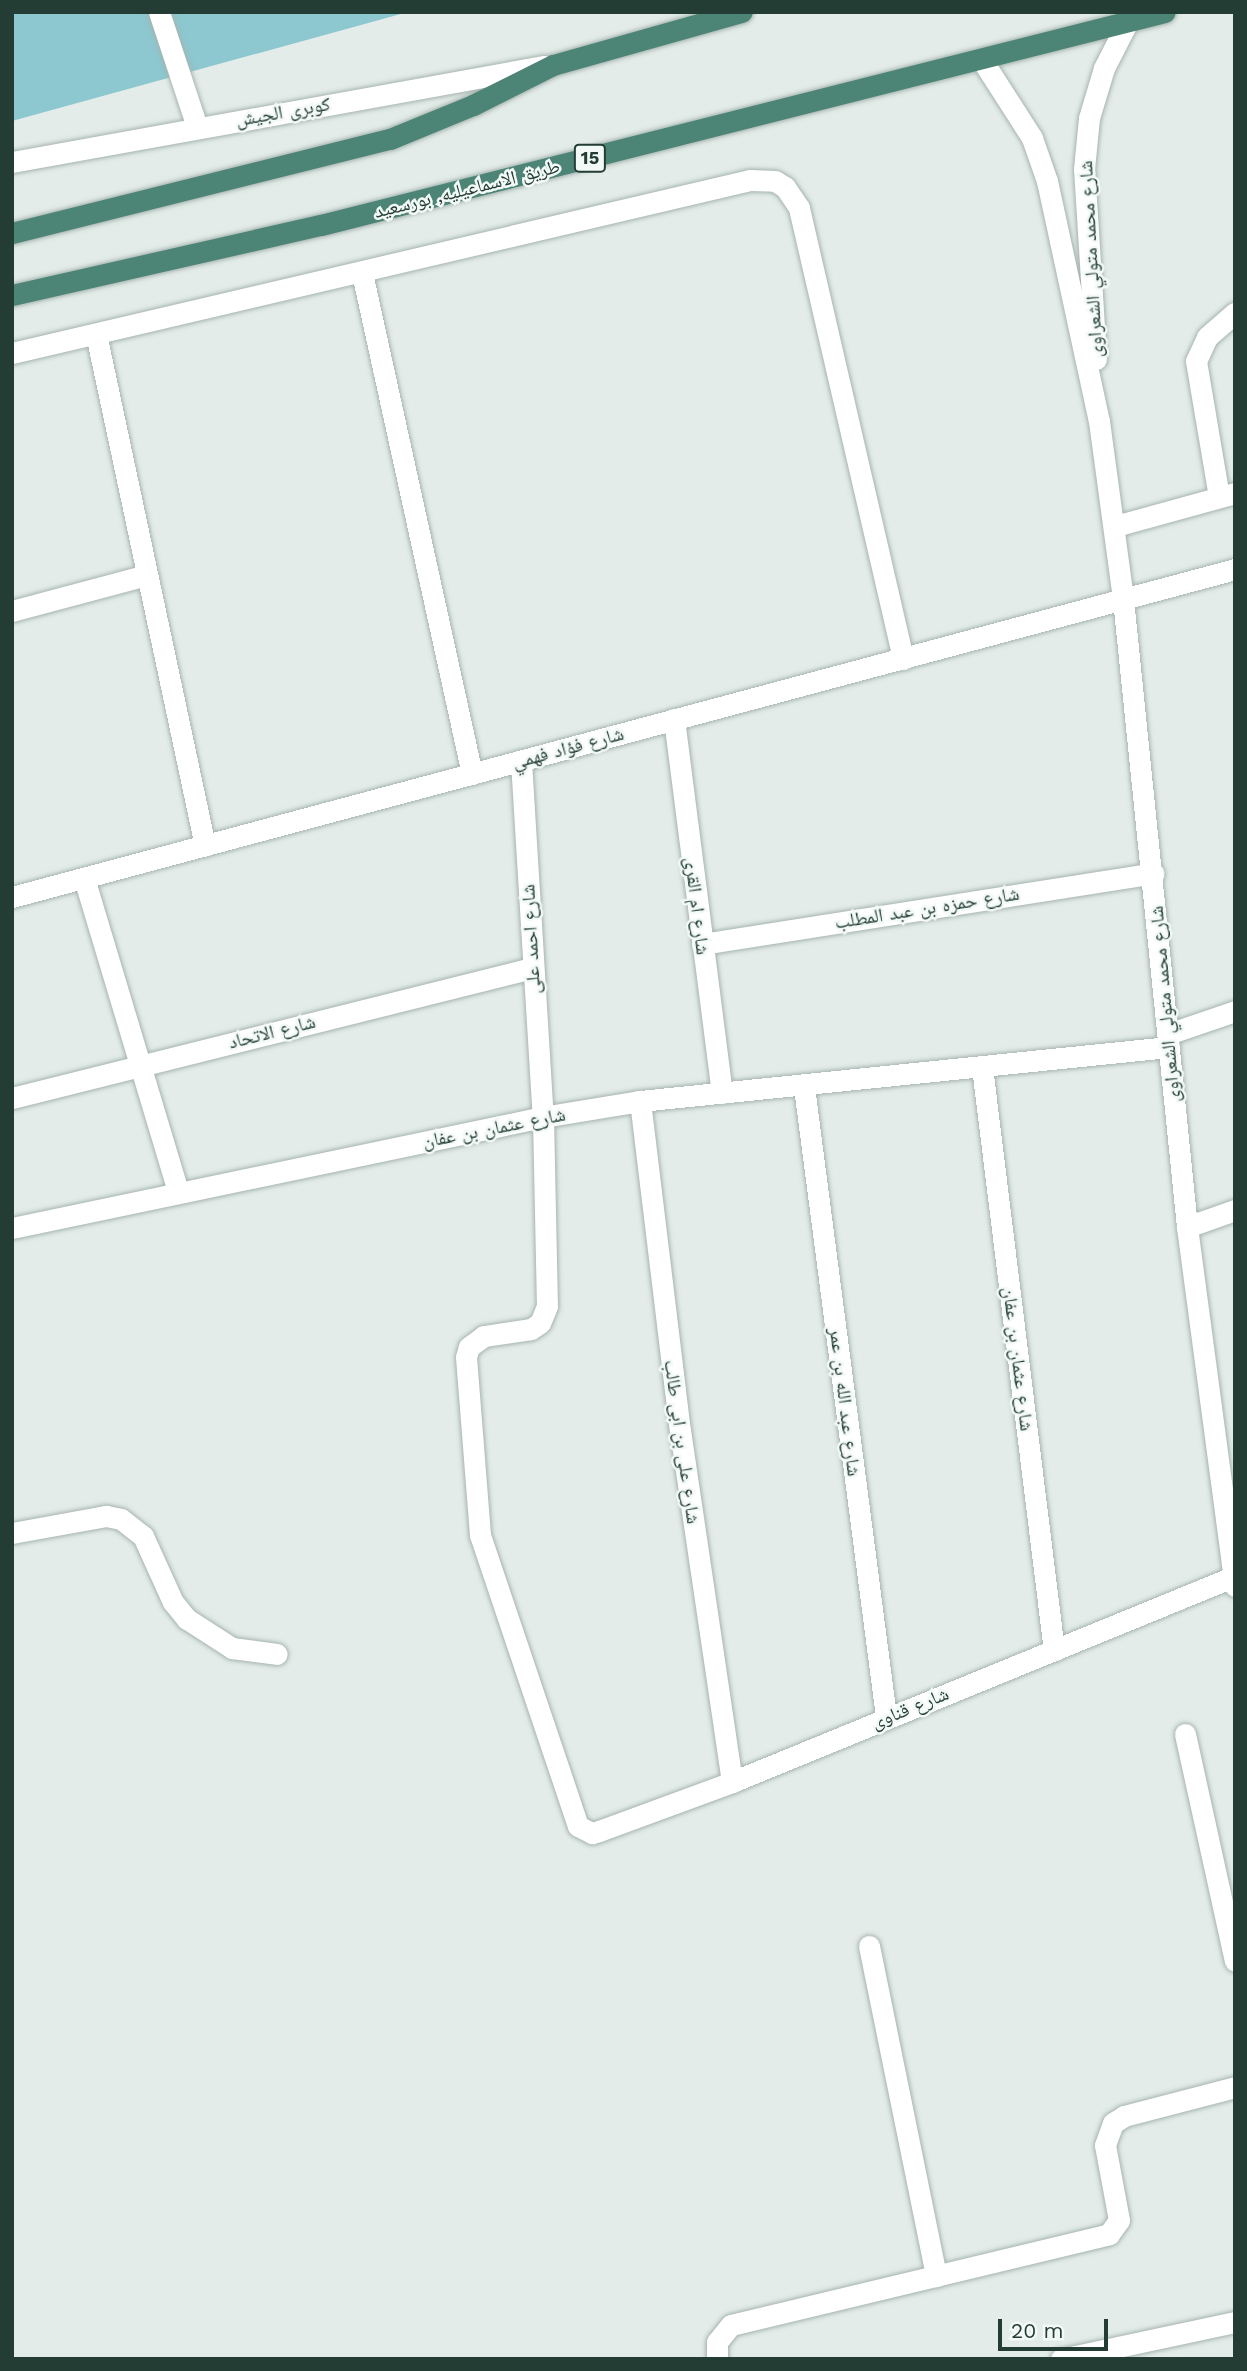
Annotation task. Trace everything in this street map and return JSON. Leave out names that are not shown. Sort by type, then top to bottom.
[{"type":"highway","points":[[12,233],[305,164],[390,139],[473,106],[553,65],[742,12]]},
{"type":"highway","name":"طريق الاسماعيليه, بورسعيد","points":[[12,295],[321,225],[1165,12]]},
{"type":"street","points":[[159,12],[197,127]]},
{"type":"street","name":"شارع محمد متولي الشعراوى","points":[[1099,421],[1084,169],[1089,118],[1104,68],[1128,21]]},
{"type":"street","name":"شارع محمد متولي الشعراوى","points":[[982,60],[1032,138],[1047,181],[1099,421],[1124,599],[1187,1227],[1234,1580]]},
{"type":"street","name":"كوبرى الجيش","points":[[12,162],[553,65]]},
{"type":"street","points":[[12,353],[750,180],[775,181],[785,187],[799,208],[903,659]]},
{"type":"street","points":[[362,273],[472,774]]},
{"type":"street","points":[[1115,526],[1227,495],[1196,361],[1207,337],[1235,313]]},
{"type":"street","points":[[96,334],[205,846]]},
{"type":"street","name":"شارع فؤاد فهمي","points":[[12,897],[1235,569]]},
{"type":"street","points":[[12,611],[146,576]]},
{"type":"street","name":"شارع ام القرى","points":[[674,719],[722,1093]]},
{"type":"street","name":"شارع احمد على","points":[[522,761],[542,1117],[546,1315],[531,1329],[484,1336],[469,1347],[473,1482],[483,1544],[574,1820],[584,1831]]},
{"type":"street","name":"شارع حمزه بن عبد المطلب","points":[[702,944],[1153,873]]},
{"type":"street","points":[[84,878],[178,1192]]},
{"type":"street","name":"شارع الاتحاد","points":[[12,1098],[532,968]]},
{"type":"street","name":"شارع عثمان بن عفان","points":[[12,1228],[542,1117],[640,1101],[804,1087],[982,1067],[1168,1041],[1235,1011]]},
{"type":"street","name":"شارع عثمان بن عفان","points":[[982,1067],[1054,1650]]},
{"type":"street","name":"شارع عبد الله بن عمر","points":[[804,1087],[886,1717]]},
{"type":"street","name":"شارع على بن ابى طالب","points":[[640,1101],[680,1430],[732,1782]]},
{"type":"street","points":[[1187,1227],[1235,1210]]},
{"type":"street","points":[[12,1533],[106,1516],[121,1519],[143,1536],[173,1602],[187,1619],[232,1648],[277,1654]]},
{"type":"street","name":"شارع قناوى","points":[[584,1831],[599,1831],[732,1782],[886,1717],[1234,1580]]},
{"type":"street","points":[[1185,1734],[1235,1961]]},
{"type":"street","points":[[869,1946],[936,2276]]},
{"type":"street","points":[[717,2359],[717,2342],[731,2325],[1109,2234],[1119,2220],[1105,2145],[1113,2123],[1235,2087]]},
{"type":"street","points":[[1060,2359],[1235,2322]]},
{"type":"water","points":[[12,12],[408,12],[12,121]]}]
